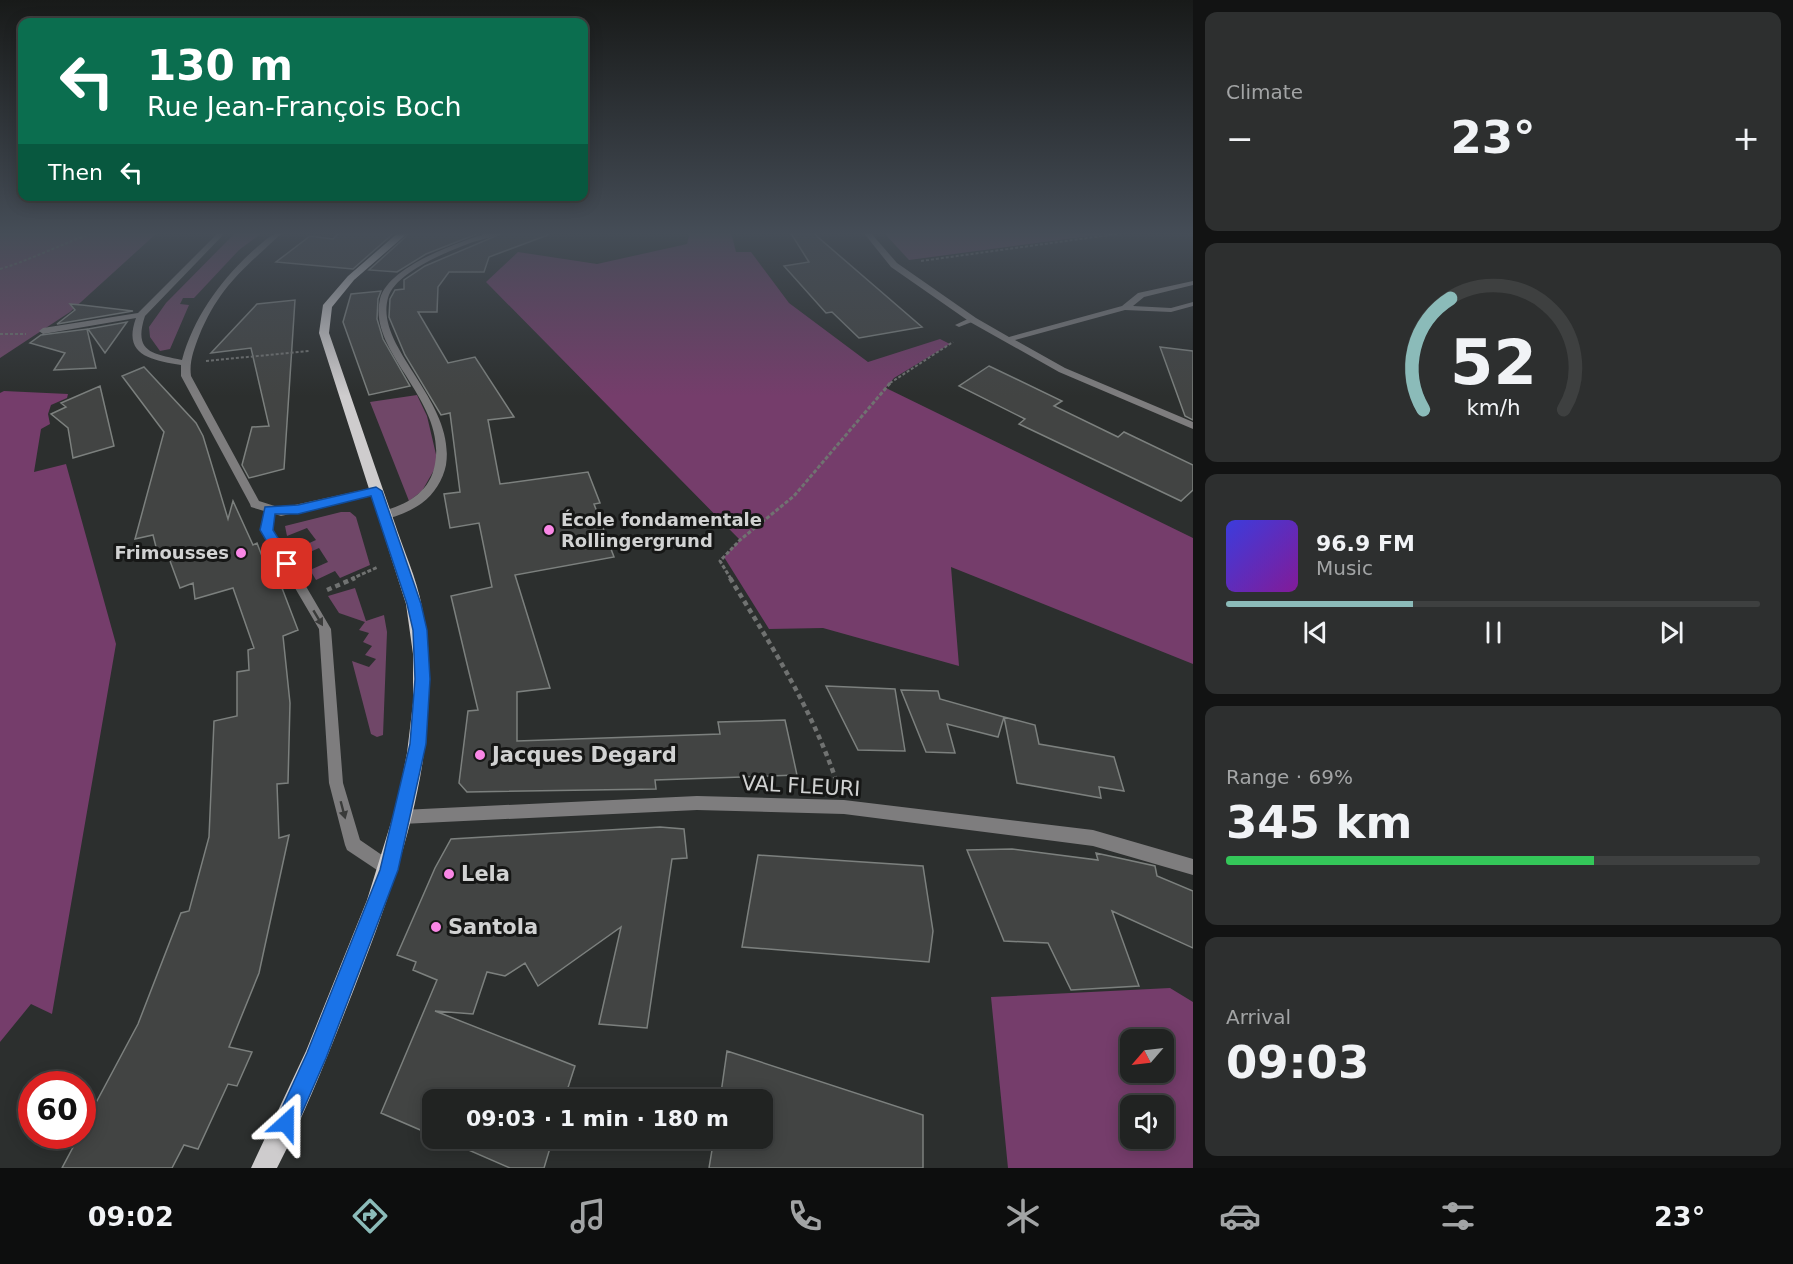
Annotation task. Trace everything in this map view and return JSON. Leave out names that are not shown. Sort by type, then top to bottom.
[{"type":"main road","points":[[264,1168],[315,1058],[389,870],[418,744],[422,679],[420,630],[414,604],[324,333],[327,308],[344,287]]},
{"type":"street","points":[[169,287],[141,315],[135,329],[136,343],[147,356],[184,363]]},
{"type":"street","points":[[222,287],[203,313],[184,363],[186,376],[255,504],[270,510],[298,509],[376,491]]},
{"type":"street","points":[[384,515],[408,508],[422,498],[435,484],[443,463],[442,437],[432,409],[391,340],[383,319],[383,298],[391,287]]},
{"type":"street","points":[[925,287],[973,320],[1062,370],[1193,426]]},
{"type":"street","points":[[1125,308],[1141,295],[1178,287]]},
{"type":"street","points":[[1007,340],[1125,308],[1171,310],[1193,304]]},
{"type":"street","points":[[43,332],[141,315]]},
{"type":"street","points":[[959,325],[973,320]]},
{"type":"street","points":[[270,510],[267,530],[325,629],[336,783],[353,845],[389,870]]},
{"type":"street","name":"VAL FLEURI","points":[[402,817],[697,803],[844,807],[1093,838],[1193,867]]},
{"type":"path","points":[[844,807],[828,749],[803,699],[720,561],[740,540],[794,496],[894,378],[960,338]]},
{"type":"path","points":[[184,363],[310,351]]},
{"type":"path","points":[[307,599],[378,567]]},
{"type":"shaded area","points":[[0,287],[98,287],[70,312],[0,358]]},
{"type":"shaded area","points":[[182,287],[205,287],[194,298],[183,298],[180,304],[189,305],[170,349],[160,351],[150,337],[149,327],[166,303]]},
{"type":"shaded area","points":[[490,287],[777,287],[789,303],[868,362],[940,339],[950,344],[894,378],[886,388],[1193,538],[1193,664],[951,567],[959,666],[823,628],[769,629],[724,557],[740,540]]},
{"type":"shaded area","points":[[4,391],[68,394],[67,398],[51,405],[48,414],[50,424],[41,429],[34,472],[66,464],[116,644],[52,1014],[31,1004],[0,1042],[0,393]]},
{"type":"shaded area","points":[[417,395],[427,416],[438,463],[422,491],[409,501],[370,402]]},
{"type":"shaded area","points":[[341,512],[350,512],[356,517],[370,565],[340,578],[335,571],[316,580],[310,570],[328,562],[319,548],[301,556],[296,549],[316,540],[307,528],[287,536],[285,526]]},
{"type":"shaded area","points":[[355,588],[366,621],[384,615],[387,632],[383,735],[377,737],[371,734],[352,661],[369,667],[376,659],[365,655],[372,646],[363,642],[369,633],[359,630],[365,622],[339,613],[328,596]]},
{"type":"shaded area","points":[[1170,988],[1193,1002],[1193,1168],[1008,1168],[991,997]]},
{"type":"building","points":[[404,287],[438,287],[437,312],[418,312],[448,363],[475,357],[514,417],[488,420],[500,484],[588,472],[600,503],[594,504],[614,557],[515,575],[550,688],[517,692],[517,741],[720,734],[718,722],[785,720],[797,775],[655,780],[656,789],[467,792],[459,783],[468,711],[478,710],[451,596],[492,587],[479,523],[450,528],[444,494],[460,492],[450,413],[441,415],[405,355],[389,317],[390,299],[395,290],[404,289]]},
{"type":"building","points":[[802,287],[875,287],[922,327],[859,338],[832,312],[826,313]]},
{"type":"building","points":[[381,291],[378,299],[377,319],[383,339],[410,386],[369,395],[343,322],[351,294]]},
{"type":"building","points":[[295,300],[284,469],[249,478],[242,465],[252,427],[269,426],[251,348],[211,353],[257,304]]},
{"type":"building","points":[[70,304],[133,311],[57,324],[75,310]]},
{"type":"building","points":[[127,322],[105,353],[88,329]]},
{"type":"building","points":[[87,329],[96,368],[54,370],[65,353],[30,343],[41,335]]},
{"type":"building","points":[[1160,347],[1193,351],[1193,420],[1185,416]]},
{"type":"building","points":[[989,366],[1062,401],[1054,406],[1118,437],[1124,432],[1193,465],[1193,490],[1181,501],[1019,424],[1025,419],[959,386]]},
{"type":"building","points":[[144,367],[196,423],[203,436],[228,519],[233,501],[253,545],[257,543],[270,577],[277,575],[298,630],[283,636],[290,703],[288,783],[277,784],[279,838],[289,835],[259,973],[229,1047],[252,1052],[237,1086],[228,1084],[198,1149],[184,1145],[172,1168],[62,1168],[72,1149],[96,1149],[96,1103],[138,1024],[181,913],[189,911],[209,837],[214,721],[237,716],[237,672],[249,670],[248,650],[254,648],[233,588],[195,599],[193,583],[180,588],[166,550],[157,551],[153,535],[135,539],[164,432],[122,376]]},
{"type":"building","points":[[100,386],[114,446],[73,458],[68,428],[51,414],[66,407],[61,403]]},
{"type":"building","points":[[826,686],[895,689],[905,751],[858,750]]},
{"type":"building","points":[[901,690],[938,691],[940,699],[1004,717],[998,737],[947,724],[955,753],[926,752]]},
{"type":"building","points":[[1004,717],[1035,725],[1039,744],[1114,757],[1124,791],[1099,787],[1101,798],[1017,783]]},
{"type":"building","points":[[660,827],[684,829],[687,858],[672,859],[647,1028],[599,1024],[621,927],[538,986],[525,963],[505,976],[487,972],[473,1014],[435,1011],[575,1066],[568,1089],[422,1089],[422,1131],[381,1113],[437,980],[413,970],[416,962],[397,955],[435,868],[451,839]]},
{"type":"building","points":[[1012,849],[1098,860],[1096,853],[1155,866],[1157,876],[1193,891],[1193,948],[1112,911],[1139,986],[1071,990],[1048,943],[1004,941],[967,850]]},
{"type":"building","points":[[758,855],[923,866],[933,931],[929,962],[742,947]]},
{"type":"building","points":[[727,1051],[923,1115],[923,1168],[709,1168],[712,1149],[773,1149],[773,1089],[722,1089]]},
{"type":"building","points":[[466,1149],[550,1149],[544,1168],[510,1168]]},
{"type":"place","name":"École fondamentale Rollingergrund","points":[[549,530]]},
{"type":"place","name":"Frimousses","points":[[241,553]]},
{"type":"place","name":"Jacques Degard","points":[[480,755]]},
{"type":"place","name":"Lela","points":[[449,874]]},
{"type":"place","name":"Santola","points":[[436,927]]},
{"type":"route","points":[[286,1123],[315,1058],[389,870],[418,744],[422,679],[420,630],[414,604],[376,491],[298,509],[281,512],[270,510],[267,530],[287,564]]}]
